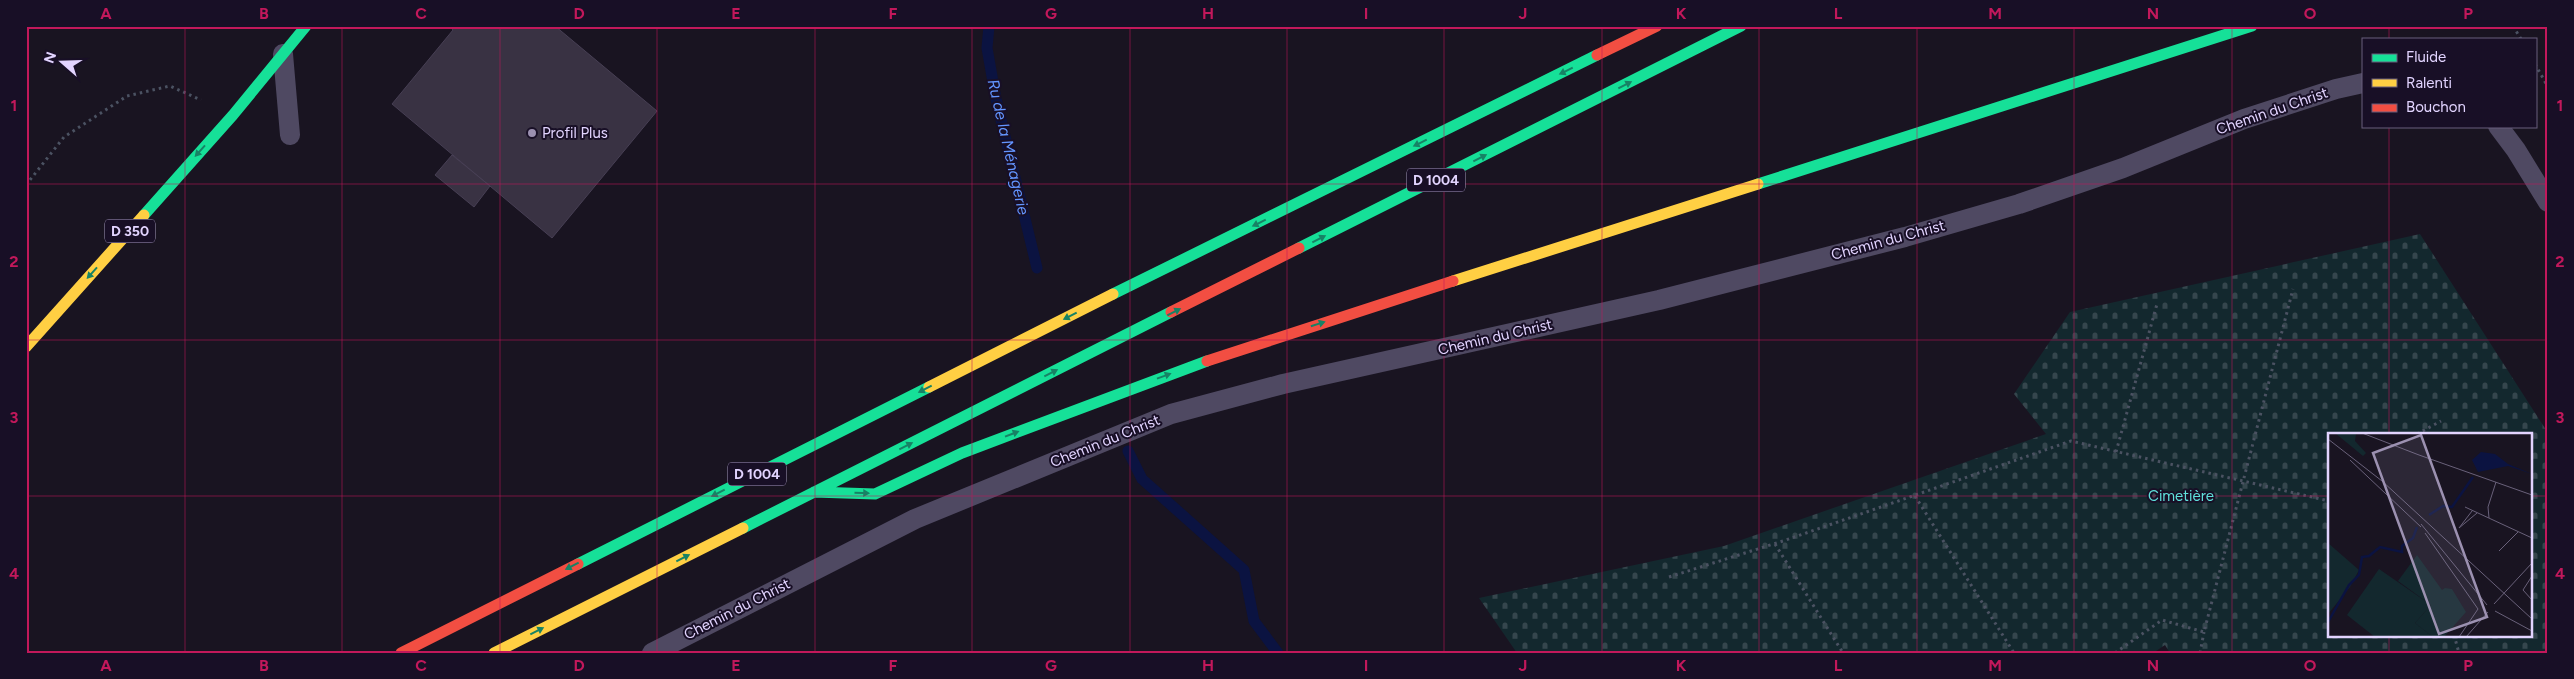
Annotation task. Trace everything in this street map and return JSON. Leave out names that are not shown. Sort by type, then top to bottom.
[{"type":"main road","name":"D 350","points":[[26,347],[233,115],[306,26]]},
{"type":"main road","name":"D 1004","points":[[400,653],[1114,294],[1657,26]]},
{"type":"main road","name":"D 1004","points":[[494,653],[1741,26]]},
{"type":"main road","points":[[814,492],[875,494],[962,453],[1112,395],[1252,345],[2252,26]]},
{"type":"lane","points":[[283,54],[290,135]]},
{"type":"lane","name":"Chemin du Christ","points":[[652,653],[915,519],[1171,414],[1283,384],[1659,300],[1904,237],[2018,204],[2122,168],[2244,120],[2336,89],[2362,83]]},
{"type":"lane","points":[[2499,128],[2548,202]]},
{"type":"path","points":[[2513,26],[2520,38]]},
{"type":"path","points":[[2536,66],[2548,87]]},
{"type":"path","points":[[26,185],[64,137],[126,96],[170,86],[233,115]]},
{"type":"path","points":[[2200,653],[2293,289]]},
{"type":"path","points":[[2116,452],[2156,304]]},
{"type":"path","points":[[2419,433],[2441,421]]},
{"type":"path","points":[[1669,577],[1775,544],[2071,441],[2328,501]]},
{"type":"path","points":[[1915,496],[2014,653]]},
{"type":"path","points":[[1775,544],[1843,653]]},
{"type":"path","points":[[2115,653],[2162,620],[2204,632]]},
{"type":"path","points":[[2454,636],[2459,653]]},
{"type":"green space","name":"Cimetière","points":[[2420,234],[2548,433],[2548,653],[2170,653],[2165,645],[2153,653],[1517,653],[1479,598],[1724,546],[2046,434],[2014,394],[2070,312]]},
{"type":"building","name":"Profil Plus","points":[[449,26],[555,26],[657,111],[552,238],[392,104],[453,30]]},
{"type":"building","points":[[452,155],[490,186],[474,207],[435,175]]},
{"type":"waterway","name":"Ru de la Ménagerie","points":[[989,26],[987,48],[996,99],[1037,268]]},
{"type":"waterway","name":"Ru de la Ménagerie","points":[[1128,451],[1142,479],[1244,570],[1254,621],[1278,653]]},
{"type":"traffic: fast","points":[[233,115],[306,26]]},
{"type":"traffic: fast","points":[[1299,248],[1741,26]]},
{"type":"traffic: fast","points":[[1758,184],[2252,26]]},
{"type":"traffic: fast","points":[[1113,294],[1597,55]]},
{"type":"traffic: fast","points":[[144,215],[233,115]]},
{"type":"traffic: fast","points":[[743,528],[1171,312]]},
{"type":"traffic: fast","points":[[814,492],[875,494],[962,453],[1207,361]]},
{"type":"traffic: fast","points":[[578,564],[929,387]]},
{"type":"traffic: slow","points":[[1453,281],[1758,184]]},
{"type":"traffic: slow","points":[[26,347],[144,215]]},
{"type":"traffic: slow","points":[[929,387],[1113,294]]},
{"type":"traffic: slow","points":[[494,653],[743,528]]},
{"type":"traffic: jam","points":[[1597,55],[1657,26]]},
{"type":"traffic: jam","points":[[1171,312],[1299,248]]},
{"type":"traffic: jam","points":[[1207,361],[1453,281]]},
{"type":"traffic: jam","points":[[401,653],[578,564]]},
{"type":"place","name":"Profil Plus","points":[[532,133]]}]
